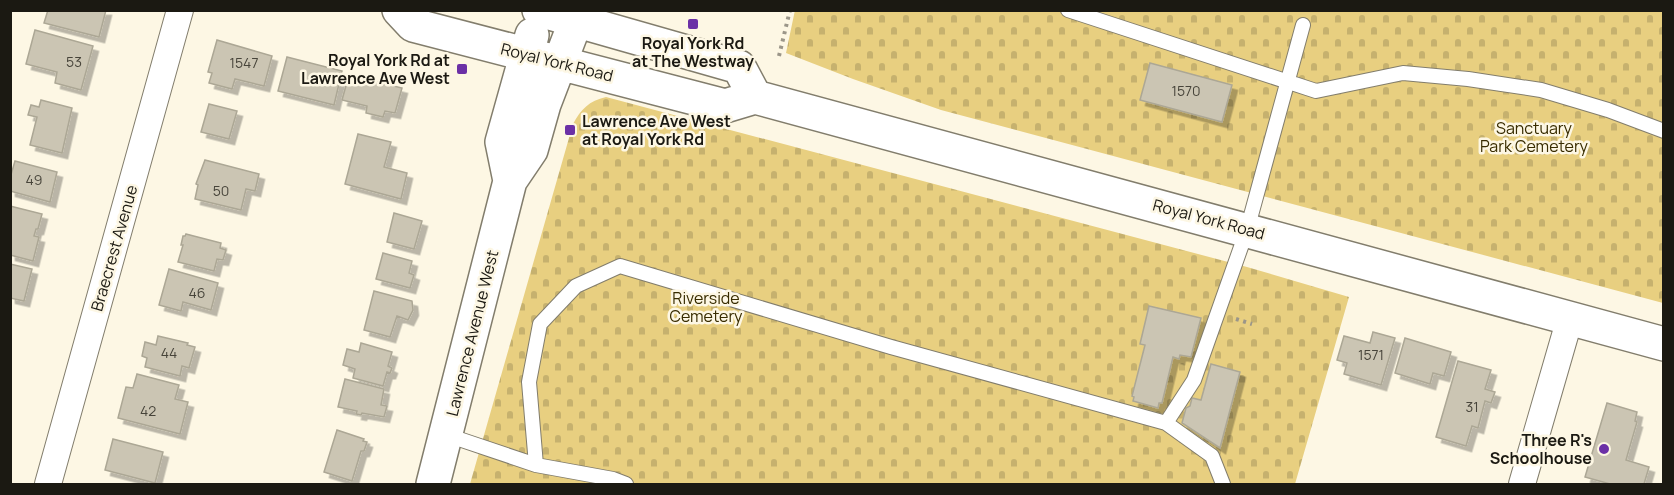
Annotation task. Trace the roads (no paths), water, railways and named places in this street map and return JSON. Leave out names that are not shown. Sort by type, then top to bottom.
[{"type":"main road","name":"Royal York Road","points":[[399,10],[413,25],[725,106],[755,97],[1664,344]]},
{"type":"main road","name":"Lawrence Avenue West","points":[[510,181],[502,142],[539,10]]},
{"type":"main road","points":[[539,10],[578,15],[739,66],[755,97]]},
{"type":"main road","name":"Lawrence Avenue West","points":[[433,484],[510,181],[531,150],[544,104],[578,15]]},
{"type":"street","name":"Braecrest Avenue","points":[[48,484],[180,10]]},
{"type":"street","points":[[1522,484],[1570,318]]},
{"type":"lane","points":[[1068,10],[1316,91],[1403,73],[1468,79],[1541,90],[1608,110],[1664,131]]},
{"type":"lane","points":[[1166,423],[1194,380],[1247,230],[1303,25]]},
{"type":"lane","points":[[536,465],[529,382],[540,324],[576,285],[620,266],[891,347],[1166,423],[1212,456],[1223,484]]},
{"type":"lane","points":[[447,435],[536,465],[617,483]]},
{"type":"place","name":"Royal York Rd at The Westway","points":[[693,24]]},
{"type":"place","name":"Royal York Rd at Lawrence Ave West","points":[[462,69]]},
{"type":"place","name":"Lawrence Ave West at Royal York Rd","points":[[570,130]]},
{"type":"place","name":"Three R's Schoolhouse","points":[[1604,449]]},
{"type":"park label","name":"Sanctuary Park Cemetery","points":[[1534,137]]},
{"type":"park label","name":"Riverside Cemetery","points":[[706,307]]}]
